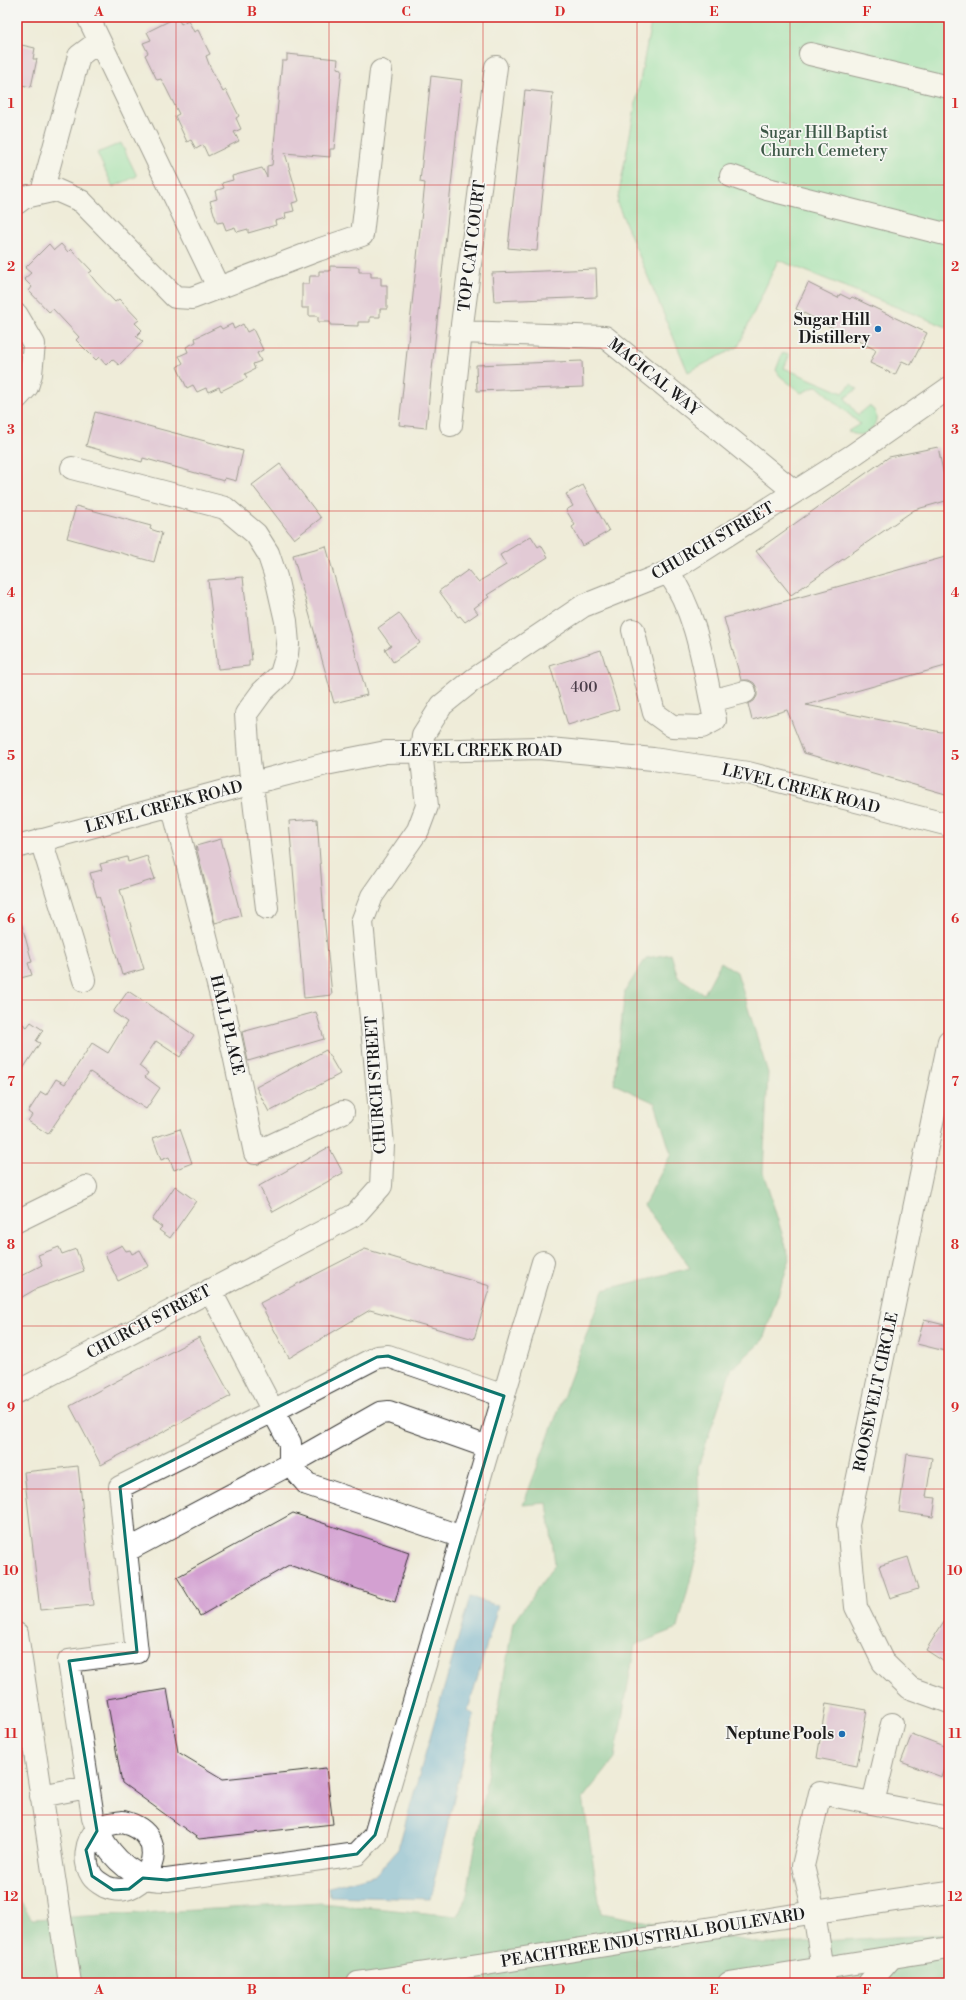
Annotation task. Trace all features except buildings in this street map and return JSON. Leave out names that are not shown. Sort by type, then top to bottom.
[{"type":"main road","points":[[88,17],[218,287]]},
{"type":"main road","points":[[42,192],[79,56],[100,41]]},
{"type":"main road","points":[[810,54],[949,87]]},
{"type":"main road","name":"TOP CAT COURT","points":[[451,425],[461,332],[496,67]]},
{"type":"main road","points":[[17,203],[24,197],[56,190],[81,201],[175,297],[192,298],[218,287],[362,235],[380,71]]},
{"type":"main road","points":[[731,176],[767,189],[949,235]]},
{"type":"main road","points":[[17,315],[34,344],[31,374],[20,387]]},
{"type":"main road","name":"MAGICAL WAY","points":[[461,332],[605,336],[795,492]]},
{"type":"main road","name":"CHURCH STREET","points":[[17,1392],[356,1214],[381,1186],[383,1145],[362,922],[372,896],[418,830],[426,806],[422,743],[442,705],[473,680],[583,606],[668,572],[795,492],[949,388]]},
{"type":"main road","points":[[72,468],[225,508],[256,534],[268,553],[280,596],[288,644],[281,674],[262,692],[246,714],[249,760],[267,908]]},
{"type":"main road","points":[[633,630],[654,713],[672,726],[702,727],[715,720],[690,613],[676,584],[668,572]]},
{"type":"main road","points":[[711,701],[745,692]]},
{"type":"main road","name":"LEVEL CREEK ROAD","points":[[17,847],[172,804],[326,764],[422,743],[539,748],[654,759],[748,773],[949,825]]},
{"type":"main road","name":"HALL PLACE","points":[[172,804],[224,1008],[255,1153],[343,1112]]},
{"type":"main road","points":[[41,840],[84,980]]},
{"type":"main road","name":"ROOSEVELT CIRCLE","points":[[949,1041],[848,1525],[856,1607],[883,1662],[910,1688],[949,1702]]},
{"type":"main road","points":[[17,1222],[86,1187]]},
{"type":"main road","points":[[504,1396],[388,1356],[377,1357],[273,1411],[120,1487],[137,1652],[69,1660],[87,1787],[96,1831],[106,1847],[127,1867],[144,1878],[167,1880],[357,1854],[375,1835],[504,1396],[542,1262]]},
{"type":"main road","points":[[210,1290],[290,1442],[290,1464],[307,1484],[462,1537]]},
{"type":"main road","points":[[126,1551],[290,1464],[380,1413],[389,1412],[488,1447]]},
{"type":"main road","points":[[17,1634],[70,1983]]},
{"type":"main road","points":[[873,1803],[892,1724]]},
{"type":"main road","points":[[41,1796],[87,1787]]},
{"type":"main road","points":[[824,1976],[814,1912],[803,1866],[820,1793],[949,1818]]},
{"type":"main road","points":[[123,1822],[135,1825],[148,1836],[153,1847],[152,1863],[144,1878],[129,1889],[113,1890],[99,1884],[92,1876],[87,1864],[86,1850],[96,1831],[109,1823],[123,1822]]},
{"type":"main road","name":"PEACHTREE INDUSTRIAL BOULEVARD","points":[[358,1983],[505,1962],[814,1912],[949,1892]]},
{"type":"main road","points":[[729,1983],[824,1976],[892,1957],[949,1948]]},
{"type":"main road","points":[[869,1983],[892,1957]]},
{"type":"highlighted area","points":[[388,1356],[504,1396],[375,1835],[357,1854],[167,1880],[143,1878],[129,1889],[113,1890],[92,1876],[86,1850],[97,1831],[69,1661],[137,1652],[120,1487],[377,1357]]},
{"type":"green space","name":"Sugar Hill Baptist Church Cemetery","points":[[652,17],[949,17],[949,328],[778,260],[738,347],[688,372],[617,203]]},
{"type":"green space","points":[[121,143],[137,176],[113,187],[97,153]]},
{"type":"green space","points":[[787,353],[789,356],[784,368],[843,393],[851,384],[857,389],[845,398],[858,415],[869,406],[874,411],[876,422],[873,428],[862,434],[855,434],[848,431],[860,424],[817,386],[801,393],[780,376],[776,370],[782,354]]},
{"type":"green space","points":[[671,954],[678,977],[704,994],[721,962],[737,972],[768,1073],[763,1172],[790,1259],[763,1340],[731,1370],[698,1467],[700,1542],[678,1628],[635,1645],[615,1758],[583,1798],[601,1913],[764,1944],[949,1934],[949,1983],[17,1983],[17,1897],[32,1919],[321,1903],[458,1916],[467,1894],[513,1623],[555,1564],[547,1503],[523,1505],[603,1290],[690,1268],[644,1205],[671,1154],[655,1103],[614,1084],[625,991],[646,958]]},
{"type":"water","points":[[470,1597],[498,1606],[468,1710],[474,1715],[430,1899],[330,1896],[329,1887],[376,1874],[398,1849]]},
{"type":"place","name":"Sugar Hill Distillery","points":[[878,329]]},
{"type":"place","name":"Neptune Pools","points":[[842,1734]]}]
